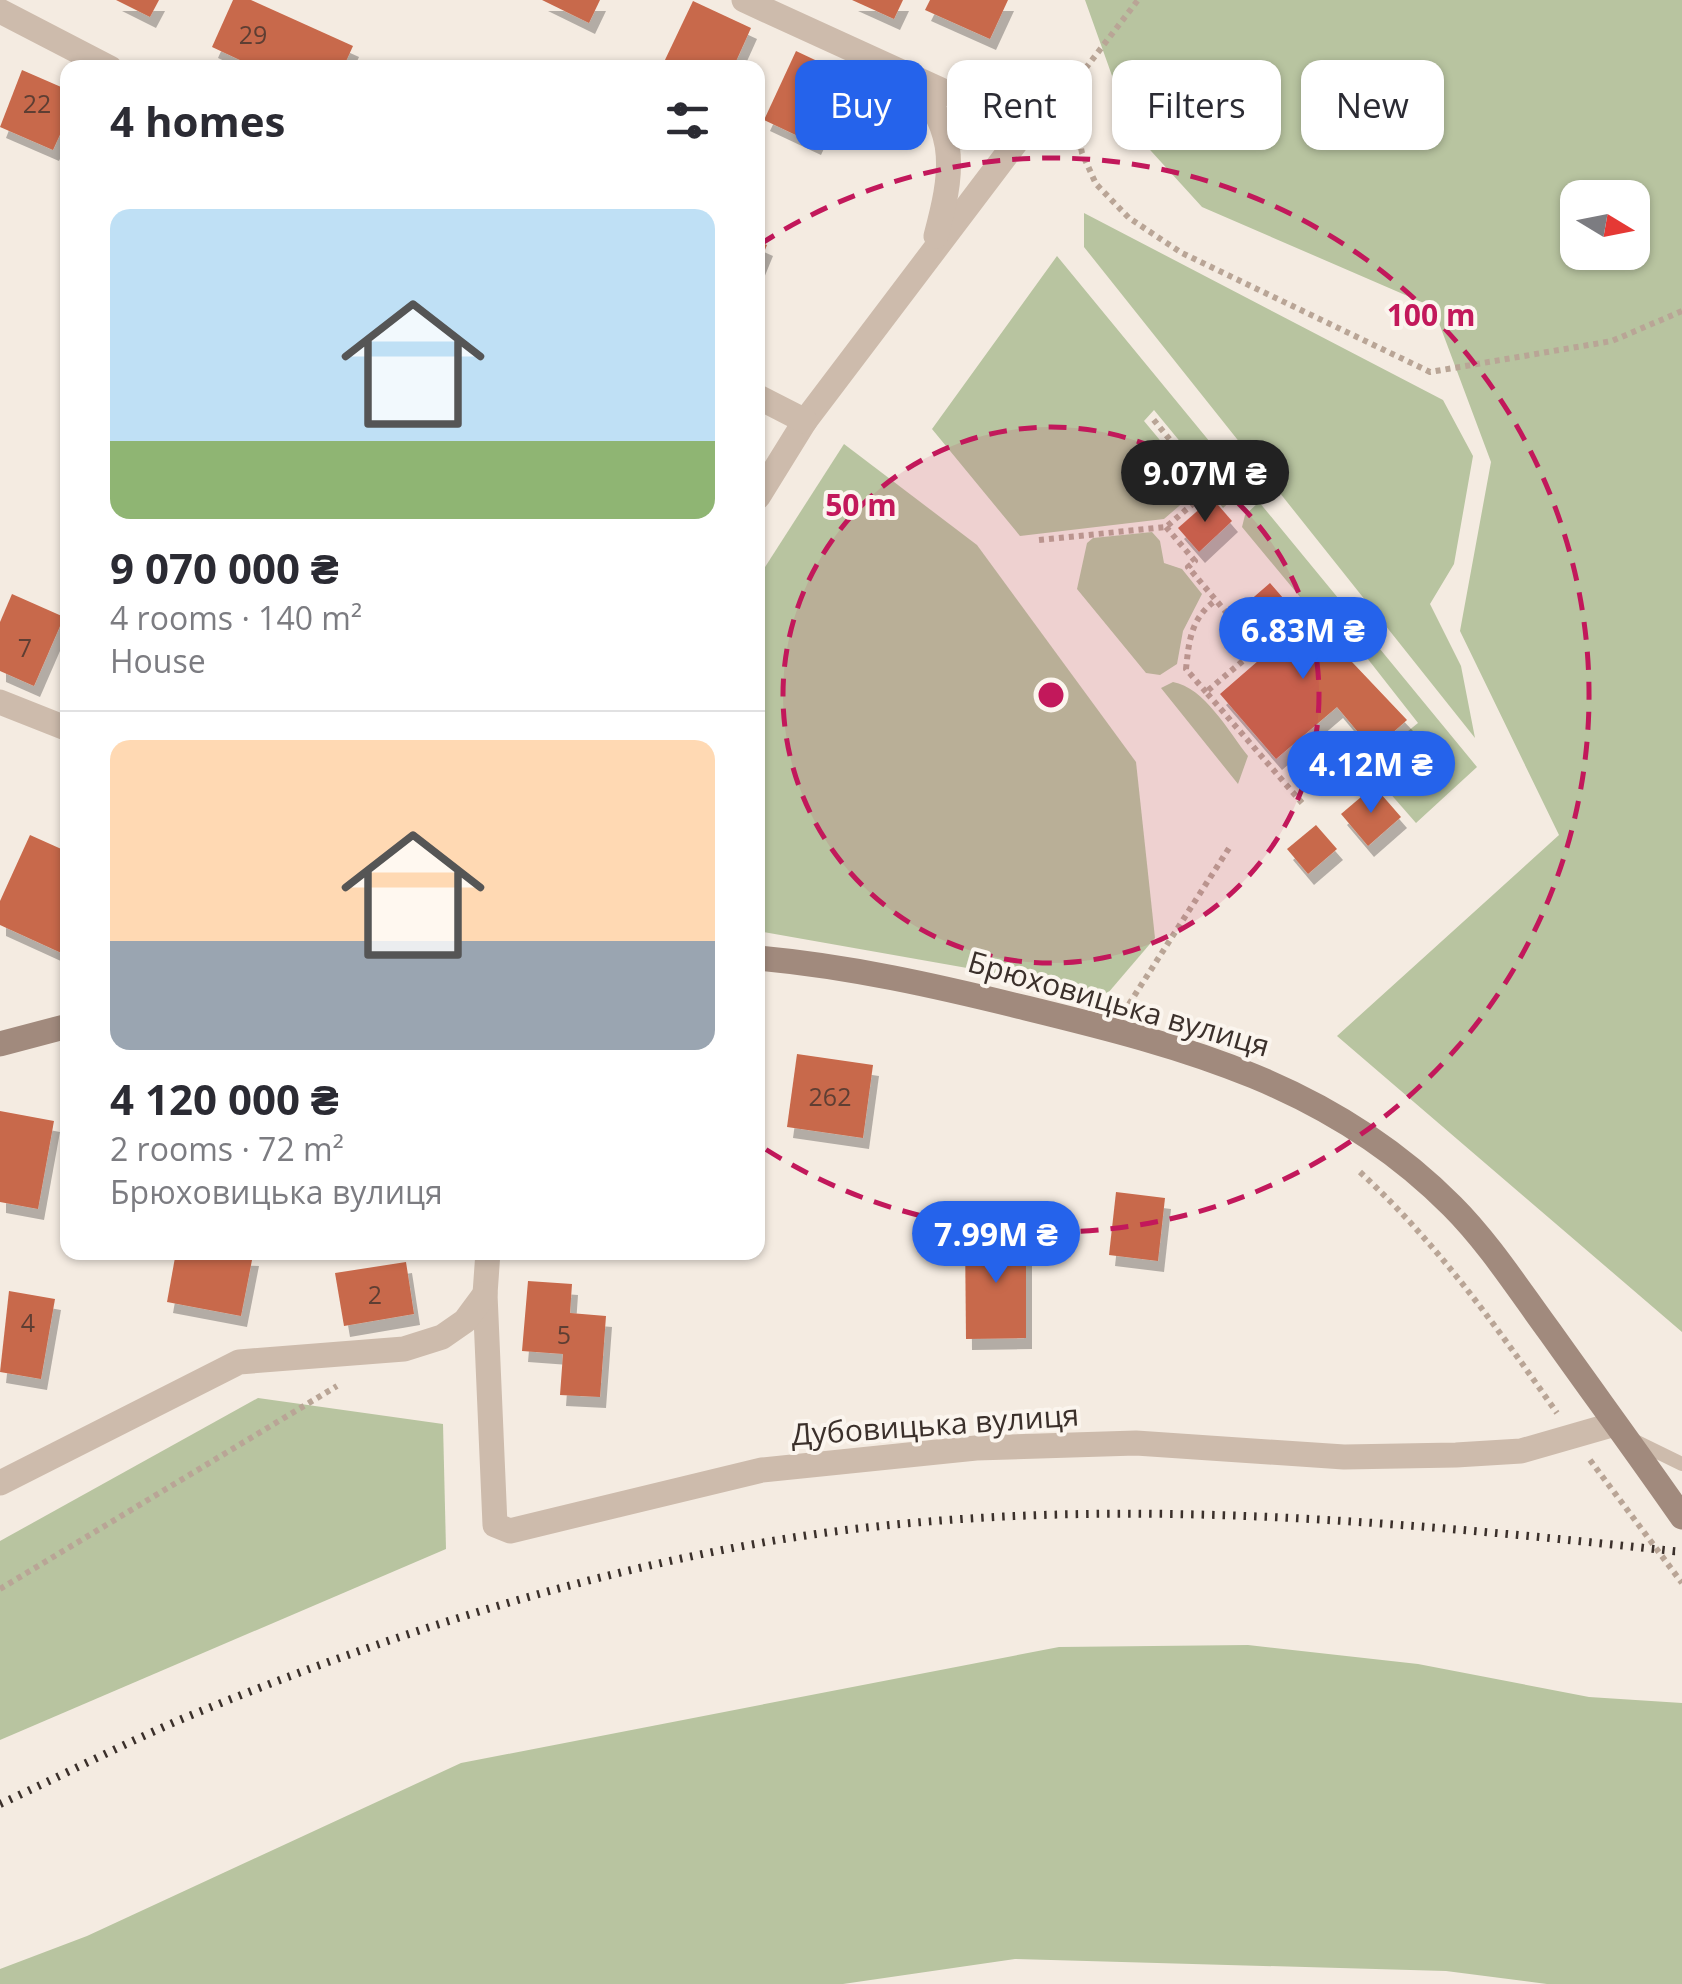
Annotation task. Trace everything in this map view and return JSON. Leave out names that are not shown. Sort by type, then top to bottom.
[{"type":"main road","name":"Брюховицька вулиця","points":[[765,959],[818,963],[945,988],[1114,1029],[1271,1080],[1320,1104],[1383,1146],[1453,1207],[1511,1278],[1682,1517]]},
{"type":"main road","points":[[0,1044],[60,1028]]},
{"type":"street","points":[[744,0],[877,60]]},
{"type":"street","points":[[0,12],[94,60]]},
{"type":"street","points":[[927,97],[935,106],[950,152],[950,184],[932,251]]},
{"type":"street","points":[[765,486],[805,421],[1010,150]]},
{"type":"street","points":[[765,401],[805,421]]},
{"type":"street","points":[[0,702],[60,726]]},
{"type":"street","name":"Дубовицька вулиця","points":[[487,1260],[485,1294],[495,1525],[510,1530],[762,1470],[976,1448],[1136,1443],[1344,1457],[1400,1456],[1521,1451],[1574,1436],[1620,1430]]},
{"type":"street","points":[[0,1482],[239,1362],[404,1349],[442,1337],[465,1321],[485,1294]]},
{"type":"lane","points":[[1620,1430],[1682,1464]]},
{"type":"path","points":[[1092,60],[1138,0]]},
{"type":"path","points":[[1081,150],[1096,184],[1130,218],[1182,253],[1430,372],[1612,341],[1682,311]]},
{"type":"path","points":[[1039,540],[1166,526],[1210,489],[1154,419]]},
{"type":"path","points":[[1166,526],[1195,561],[1188,567],[1256,649],[1206,692]]},
{"type":"path","points":[[1216,600],[1202,610],[1190,631],[1186,670],[1302,803]]},
{"type":"path","points":[[1124,1012],[1230,844]]},
{"type":"path","points":[[1346,1162],[1415,1223],[1448,1262],[1682,1583]]},
{"type":"path","points":[[0,1589],[346,1381]]},
{"type":"green space","points":[[1085,0],[1682,0],[1682,1332],[1337,1036],[1559,835],[1460,631],[1491,462],[1433,307],[1202,207],[1150,150],[1281,150],[1281,60],[1112,60],[1112,76]]},
{"type":"green space","points":[[1084,213],[1443,400],[1473,456],[1454,564],[1430,604],[1461,666],[1475,738],[1084,247]]},
{"type":"green space","points":[[1057,256],[1247,487],[1223,508],[1214,497],[1220,490],[1154,410],[1144,421],[1200,488],[1164,519],[1020,536],[932,429]]},
{"type":"green space","points":[[844,444],[977,545],[1136,762],[1155,938],[1108,993],[765,932],[765,567]]},
{"type":"green space","points":[[1259,502],[1477,767],[1416,823],[1374,775],[1376,757],[1418,723],[1331,612],[1315,615],[1242,527],[1245,515]]},
{"type":"green space","points":[[1152,532],[1160,541],[1164,563],[1182,569],[1202,594],[1183,631],[1177,664],[1160,675],[1146,673],[1077,589],[1087,543],[1093,538]]},
{"type":"green space","points":[[1173,682],[1205,701],[1248,756],[1238,784],[1161,688]]},
{"type":"green space","points":[[258,1398],[443,1424],[446,1549],[0,1740],[0,1541]]},
{"type":"green space","points":[[1248,1645],[1418,1664],[1589,1697],[1682,1703],[1682,1984],[1547,1984],[1446,1971],[1015,1959],[843,1984],[0,1984],[0,1969],[87,1936],[461,1763],[1059,1647]]},
{"type":"building","points":[[116,0],[159,0],[150,17]]},
{"type":"building","points":[[233,0],[251,0],[353,46],[347,60],[240,60],[212,47]]},
{"type":"building","points":[[542,0],[600,0],[589,23]]},
{"type":"building","points":[[852,0],[903,0],[894,19]]},
{"type":"building","points":[[930,0],[1008,0],[990,39],[925,10]]},
{"type":"building","points":[[693,1],[751,28],[737,60],[665,60]]},
{"type":"building","points":[[796,51],[815,60],[795,60],[795,135],[765,120]]},
{"type":"building","points":[[22,70],[60,87],[60,135],[53,150],[0,127]]},
{"type":"building","points":[[1212,498],[1232,521],[1199,552],[1178,528]]},
{"type":"building","points":[[1270,583],[1310,629],[1316,624],[1407,720],[1373,750],[1337,707],[1276,759],[1220,694],[1273,648],[1240,609]]},
{"type":"building","points":[[12,594],[60,615],[60,626],[34,686],[0,671],[0,622]]},
{"type":"building","points":[[1374,786],[1401,817],[1368,846],[1341,814]]},
{"type":"building","points":[[1316,825],[1337,849],[1308,874],[1287,849]]},
{"type":"building","points":[[30,835],[60,848],[60,952],[0,925],[0,901]]},
{"type":"building","points":[[797,1054],[873,1065],[863,1138],[787,1127]]},
{"type":"building","points":[[0,1111],[54,1121],[38,1209],[0,1202]]},
{"type":"building","points":[[1116,1192],[1165,1198],[1158,1261],[1109,1255]]},
{"type":"building","points":[[1026,1233],[1026,1338],[966,1339],[965,1234]]},
{"type":"building","points":[[175,1260],[252,1260],[241,1316],[167,1302]]},
{"type":"building","points":[[406,1262],[414,1314],[344,1326],[335,1273]]},
{"type":"building","points":[[528,1281],[572,1284],[570,1313],[606,1316],[600,1397],[560,1395],[563,1354],[522,1351]]},
{"type":"building","points":[[9,1291],[55,1299],[41,1379],[0,1372]]},
{"type":"railway","points":[[0,1804],[189,1716],[421,1630],[581,1582],[743,1546],[823,1533],[930,1521],[1038,1515],[1253,1516],[1468,1530],[1682,1552]]}]
